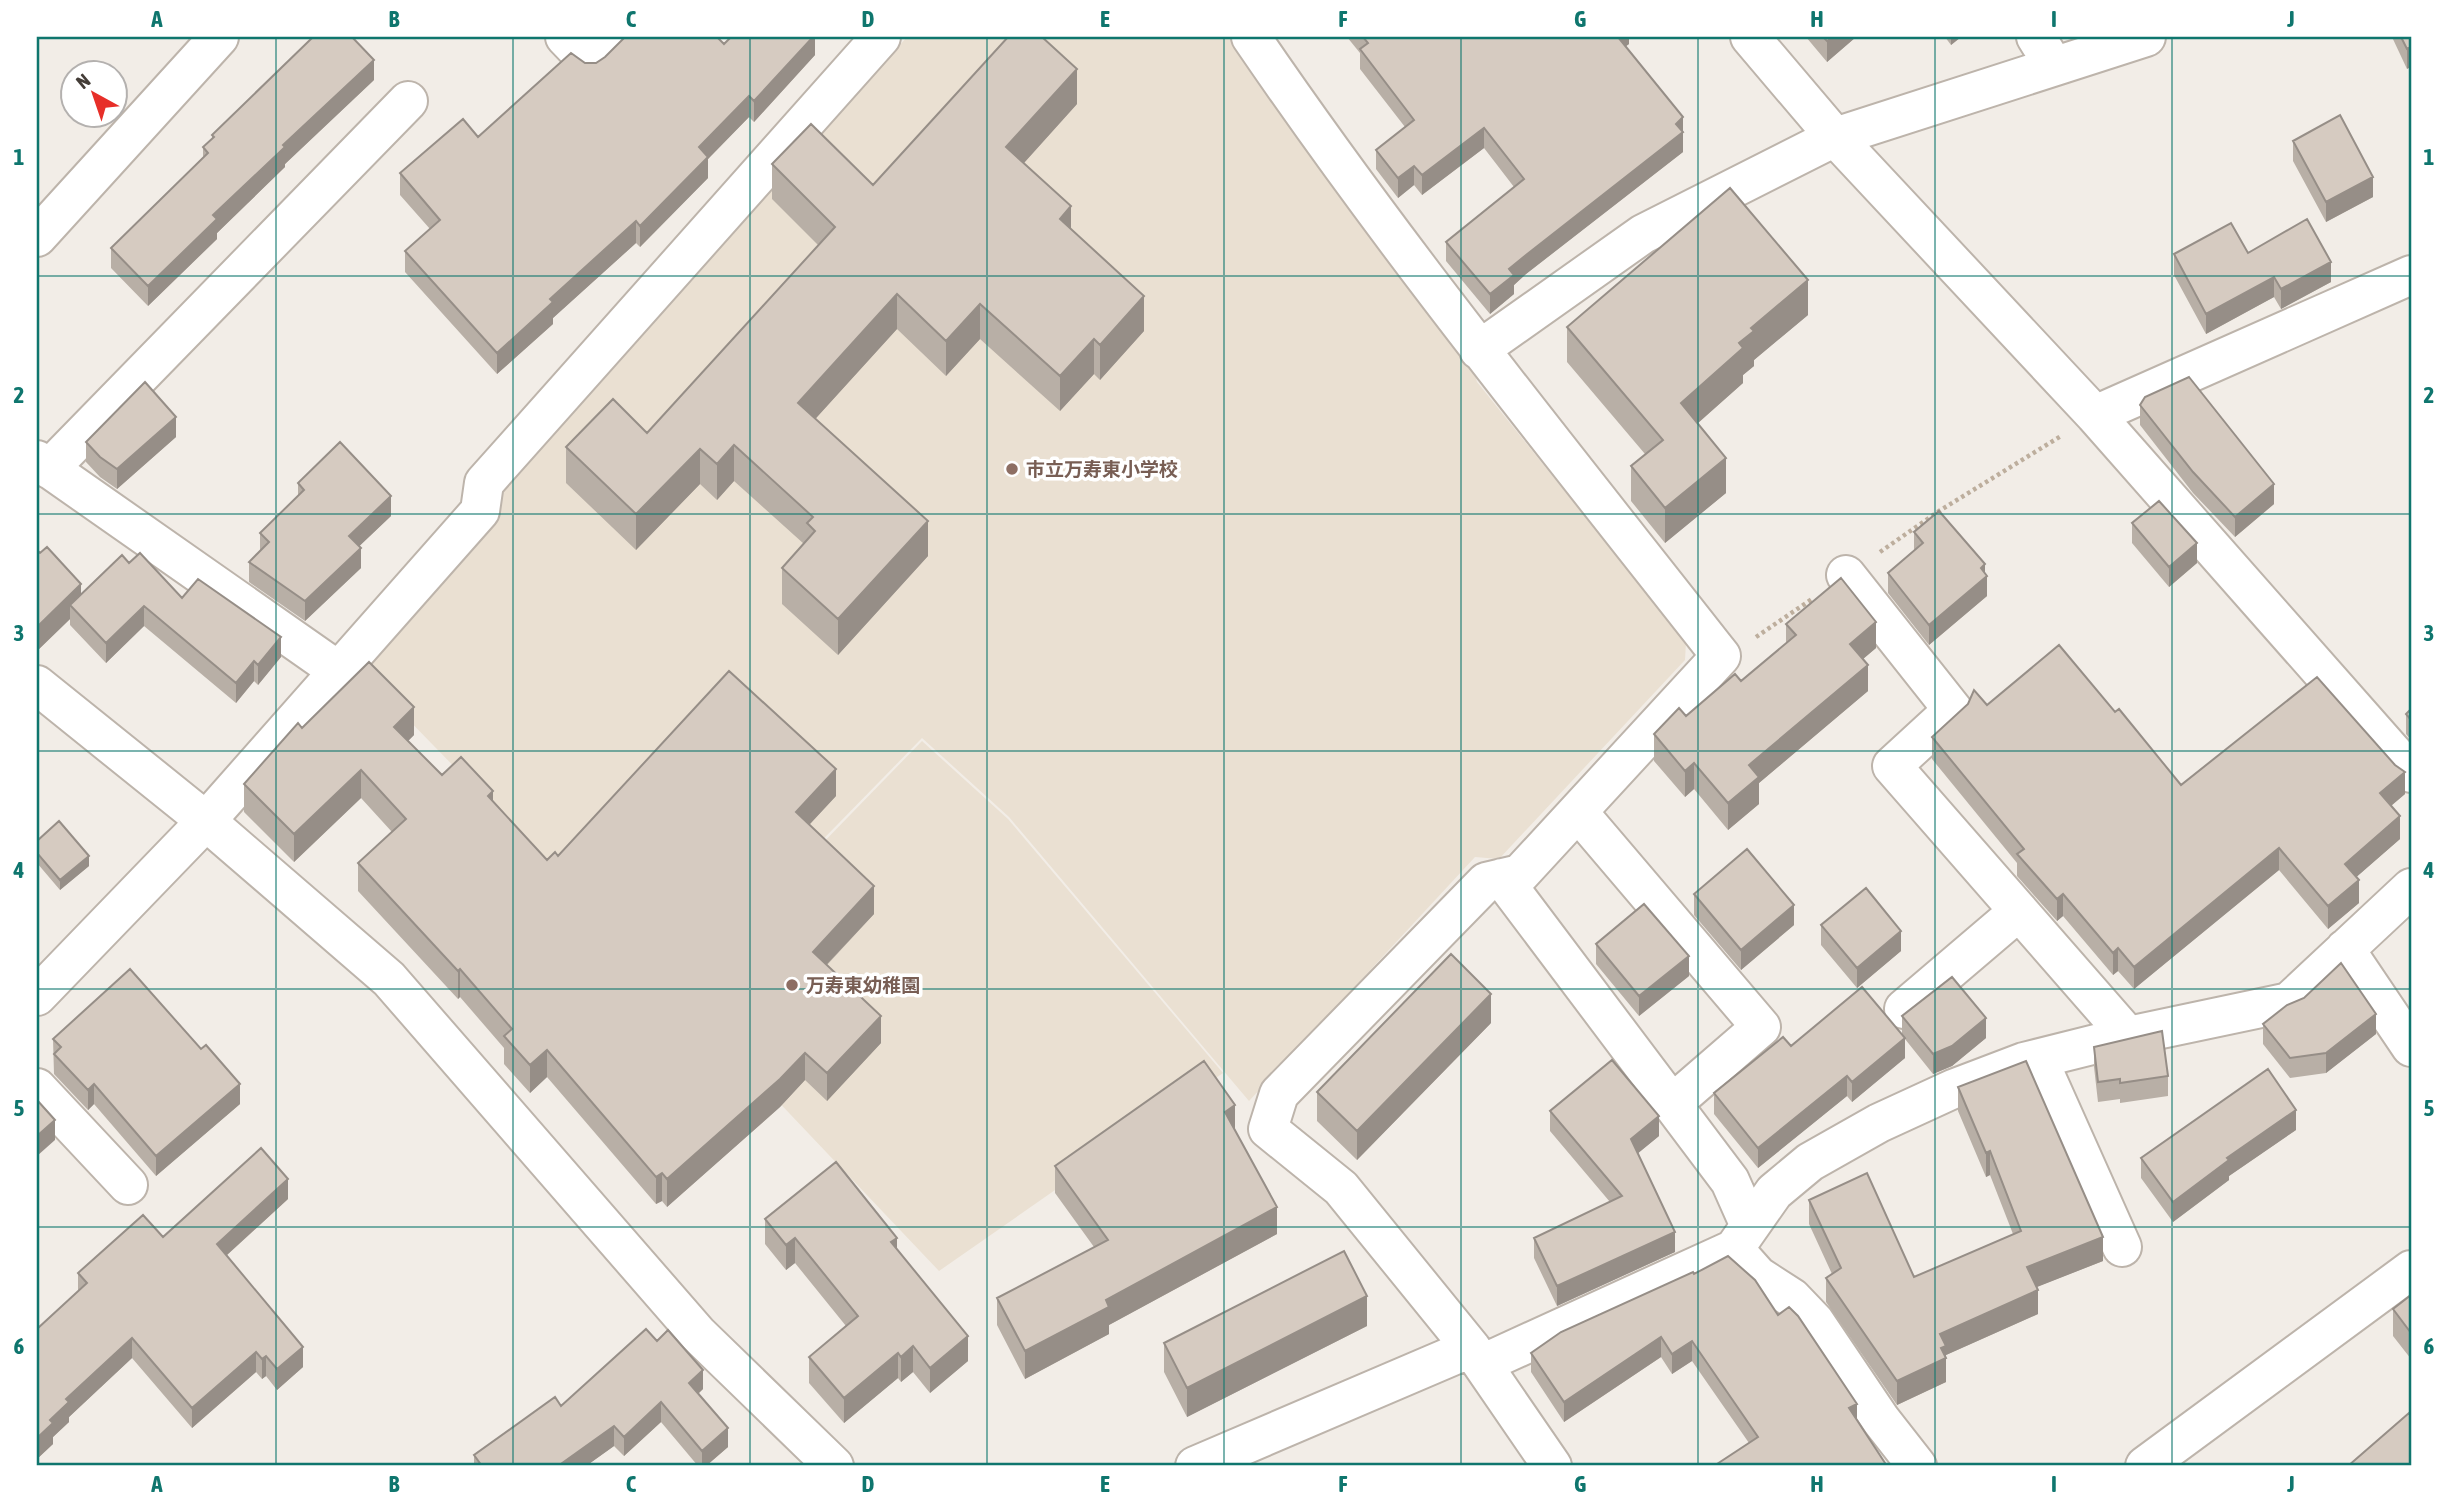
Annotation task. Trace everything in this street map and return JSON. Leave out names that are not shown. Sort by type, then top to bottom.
[{"type":"street","points":[[37,237],[219,37]]},
{"type":"street","points":[[565,37],[590,63],[615,37]]},
{"type":"street","points":[[37,996],[206,821],[480,510],[484,483],[881,37]]},
{"type":"street","points":[[1251,37],[1330,152],[1479,350],[1721,656],[1520,874],[1486,882],[1279,1094],[1268,1129],[1341,1188],[1476,1356],[1552,1466]]},
{"type":"street","points":[[1750,37],[1835,137],[2095,415],[2411,773]]},
{"type":"street","points":[[1479,350],[1643,233],[1835,137],[2045,52],[2146,37]]},
{"type":"street","points":[[337,670],[43,464],[408,101]]},
{"type":"street","points":[[2095,415],[2411,275]]},
{"type":"street","points":[[1846,575],[1953,710],[1892,766],[2128,1036]]},
{"type":"street","points":[[37,685],[206,821],[389,979],[698,1334],[834,1466]]},
{"type":"street","points":[[1578,812],[1761,1027],[1672,1104]]},
{"type":"street","points":[[1502,878],[1730,1181],[1742,1238],[1758,1276],[1792,1298],[1815,1322],[1881,1420],[1917,1466]]},
{"type":"street","points":[[1195,1466],[1476,1356],[1742,1238],[1774,1192],[1810,1162],[1879,1123],[1953,1089],[2038,1059],[2128,1036],[2289,1002],[2411,888]]},
{"type":"street","points":[[1904,1009],[2019,911]]},
{"type":"street","points":[[2344,949],[2411,1047]]},
{"type":"street","points":[[2038,1059],[2122,1247]]},
{"type":"street","points":[[37,1088],[128,1185]]},
{"type":"street","points":[[2145,1466],[2411,1270]]},
{"type":"path","points":[[1721,656],[1740,648],[1939,511],[2095,415]]},
{"type":"shaded area","points":[[907,37],[1230,37],[1351,211],[1471,361],[1477,382],[1686,642],[1685,660],[1499,859],[1475,857],[1249,1101],[1009,817],[922,738],[674,992],[354,664],[497,495]]},
{"type":"shaded area","points":[[922,741],[1008,819],[1223,1073],[939,1271],[676,994]]},
{"type":"building","points":[[313,37],[352,37],[374,60],[213,215],[217,219],[148,286],[111,248],[208,153],[203,147],[214,137],[212,135]]},
{"type":"building","points":[[625,37],[717,37],[724,44],[731,37],[813,37],[754,101],[749,96],[699,147],[708,157],[640,226],[636,221],[550,299],[553,302],[497,353],[405,251],[440,220],[400,173],[463,119],[478,137],[571,53],[585,63],[596,63]]},
{"type":"building","points":[[1008,37],[1042,37],[1077,69],[1006,147],[1071,206],[1060,219],[1144,296],[1100,345],[1094,339],[1060,376],[980,304],[946,341],[897,294],[798,403],[928,521],[838,619],[782,568],[815,531],[807,523],[813,517],[734,445],[717,464],[700,449],[636,514],[566,447],[613,399],[647,433],[835,227],[772,164],[811,124],[873,185]]},
{"type":"building","points":[[1363,37],[1618,37],[1683,117],[1676,124],[1683,132],[1509,269],[1514,275],[1490,294],[1446,242],[1524,179],[1484,128],[1422,175],[1414,166],[1398,178],[1376,150],[1414,120],[1360,49],[1368,43]]},
{"type":"building","points":[[2401,37],[2411,37],[2411,47],[2407,49]]},
{"type":"building","points":[[2340,115],[2373,177],[2326,202],[2293,141]]},
{"type":"building","points":[[1730,188],[1808,280],[1751,328],[1754,331],[1739,343],[1743,348],[1681,403],[1726,458],[1665,508],[1631,466],[1663,440],[1567,327]]},
{"type":"building","points":[[2307,219],[2331,262],[2281,289],[2274,277],[2206,314],[2174,254],[2231,223],[2248,253]]},
{"type":"building","points":[[2189,377],[2274,484],[2235,517],[2193,472],[2140,405],[2145,397]]},
{"type":"building","points":[[145,382],[176,417],[117,469],[100,457],[86,442]]},
{"type":"building","points":[[340,442],[391,496],[349,536],[361,548],[305,601],[249,562],[269,542],[260,533],[304,490],[298,483]]},
{"type":"building","points":[[2159,501],[2197,543],[2169,567],[2132,523]]},
{"type":"building","points":[[1939,511],[1985,564],[1981,568],[1987,576],[1929,625],[1888,573],[1923,543],[1914,532]]},
{"type":"building","points":[[47,547],[81,584],[37,627],[37,550],[40,553]]},
{"type":"building","points":[[140,553],[182,598],[198,579],[281,637],[258,665],[254,661],[236,683],[144,606],[106,643],[70,605],[122,555],[129,563]]},
{"type":"building","points":[[1841,578],[1876,622],[1850,644],[1868,665],[1749,765],[1759,777],[1728,803],[1694,763],[1685,771],[1654,734],[1679,708],[1686,716],[1735,674],[1741,681],[1796,635],[1786,624]]},
{"type":"building","points":[[2059,645],[2115,712],[2119,709],[2181,785],[2317,677],[2395,765],[2405,772],[2380,793],[2400,816],[2345,864],[2359,880],[2328,906],[2279,848],[2134,967],[2118,948],[2113,953],[2063,894],[2057,899],[2017,854],[2024,849],[1932,737],[1968,704],[1974,690],[1987,705]]},
{"type":"building","points":[[369,662],[414,707],[394,727],[442,775],[461,757],[493,791],[488,796],[547,860],[555,852],[558,856],[729,671],[836,769],[796,812],[874,886],[813,952],[881,1016],[827,1073],[805,1053],[780,1079],[667,1179],[662,1173],[656,1177],[547,1050],[530,1065],[504,1036],[512,1029],[460,969],[458,971],[358,863],[406,819],[361,770],[294,834],[244,784],[298,723],[302,728]]},
{"type":"building","points":[[59,821],[89,856],[60,880],[37,853],[37,841]]},
{"type":"building","points":[[1747,849],[1794,905],[1741,950],[1694,894]]},
{"type":"building","points":[[1866,888],[1901,931],[1857,968],[1821,925]]},
{"type":"building","points":[[1644,904],[1689,956],[1639,996],[1596,944]]},
{"type":"building","points":[[1451,954],[1491,994],[1357,1131],[1317,1092]]},
{"type":"building","points":[[2341,963],[2376,1014],[2326,1053],[2290,1058],[2263,1024],[2287,1005],[2304,998]]},
{"type":"building","points":[[130,969],[201,1049],[206,1045],[240,1084],[156,1156],[94,1084],[88,1090],[54,1054],[61,1047],[53,1039]]},
{"type":"building","points":[[1952,977],[1986,1018],[1952,1046],[1933,1054],[1902,1016]]},
{"type":"building","points":[[1862,987],[1905,1038],[1852,1082],[1847,1076],[1758,1148],[1714,1093],[1783,1037],[1791,1046]]},
{"type":"building","points":[[2162,1031],[2168,1076],[2120,1083],[2120,1079],[2098,1082],[2094,1047]]},
{"type":"building","points":[[1612,1060],[1659,1116],[1631,1139],[1675,1232],[1557,1286],[1534,1238],[1622,1196],[1550,1111]]},
{"type":"building","points":[[1204,1061],[1235,1105],[1225,1112],[1277,1207],[1106,1300],[1109,1307],[1025,1351],[997,1298],[1108,1240],[1055,1166]]},
{"type":"building","points":[[2026,1061],[2103,1237],[2027,1267],[2038,1290],[1940,1334],[1946,1346],[1941,1348],[1946,1358],[1897,1381],[1826,1278],[1841,1268],[1809,1200],[1867,1173],[1914,1277],[2021,1231],[1990,1151],[1986,1153],[1958,1087]]},
{"type":"building","points":[[2268,1069],[2296,1110],[2227,1158],[2229,1160],[2173,1202],[2141,1158]]},
{"type":"building","points":[[37,1100],[55,1120],[37,1136]]},
{"type":"building","points":[[261,1148],[288,1179],[217,1244],[303,1347],[277,1369],[266,1356],[262,1359],[256,1352],[192,1408],[132,1338],[66,1399],[69,1402],[50,1420],[53,1423],[37,1438],[37,1329],[87,1283],[78,1273],[143,1215],[163,1237]]},
{"type":"building","points":[[836,1162],[897,1238],[891,1242],[968,1336],[930,1368],[913,1346],[901,1357],[898,1353],[844,1398],[809,1357],[858,1316],[795,1238],[786,1245],[765,1219]]},
{"type":"building","points":[[1344,1251],[1367,1296],[1187,1388],[1164,1343]]},
{"type":"building","points":[[1728,1256],[1755,1280],[1778,1315],[1789,1307],[1798,1316],[1857,1404],[1849,1408],[1887,1466],[1714,1466],[1758,1437],[1692,1341],[1672,1354],[1661,1337],[1564,1402],[1531,1353],[1561,1332],[1693,1272],[1694,1274]]},
{"type":"building","points":[[2411,1295],[2411,1333],[2393,1309]]},
{"type":"building","points":[[646,1329],[657,1341],[668,1330],[703,1370],[689,1383],[728,1428],[702,1451],[661,1402],[624,1437],[614,1426],[558,1466],[482,1466],[474,1455],[555,1397],[561,1406]]},
{"type":"building","points":[[2409,1413],[2411,1466],[2348,1466]]},
{"type":"place","name":"市立万寿東小学校","points":[[1012,469]]},
{"type":"place","name":"万寿東幼稚園","points":[[792,985]]}]
